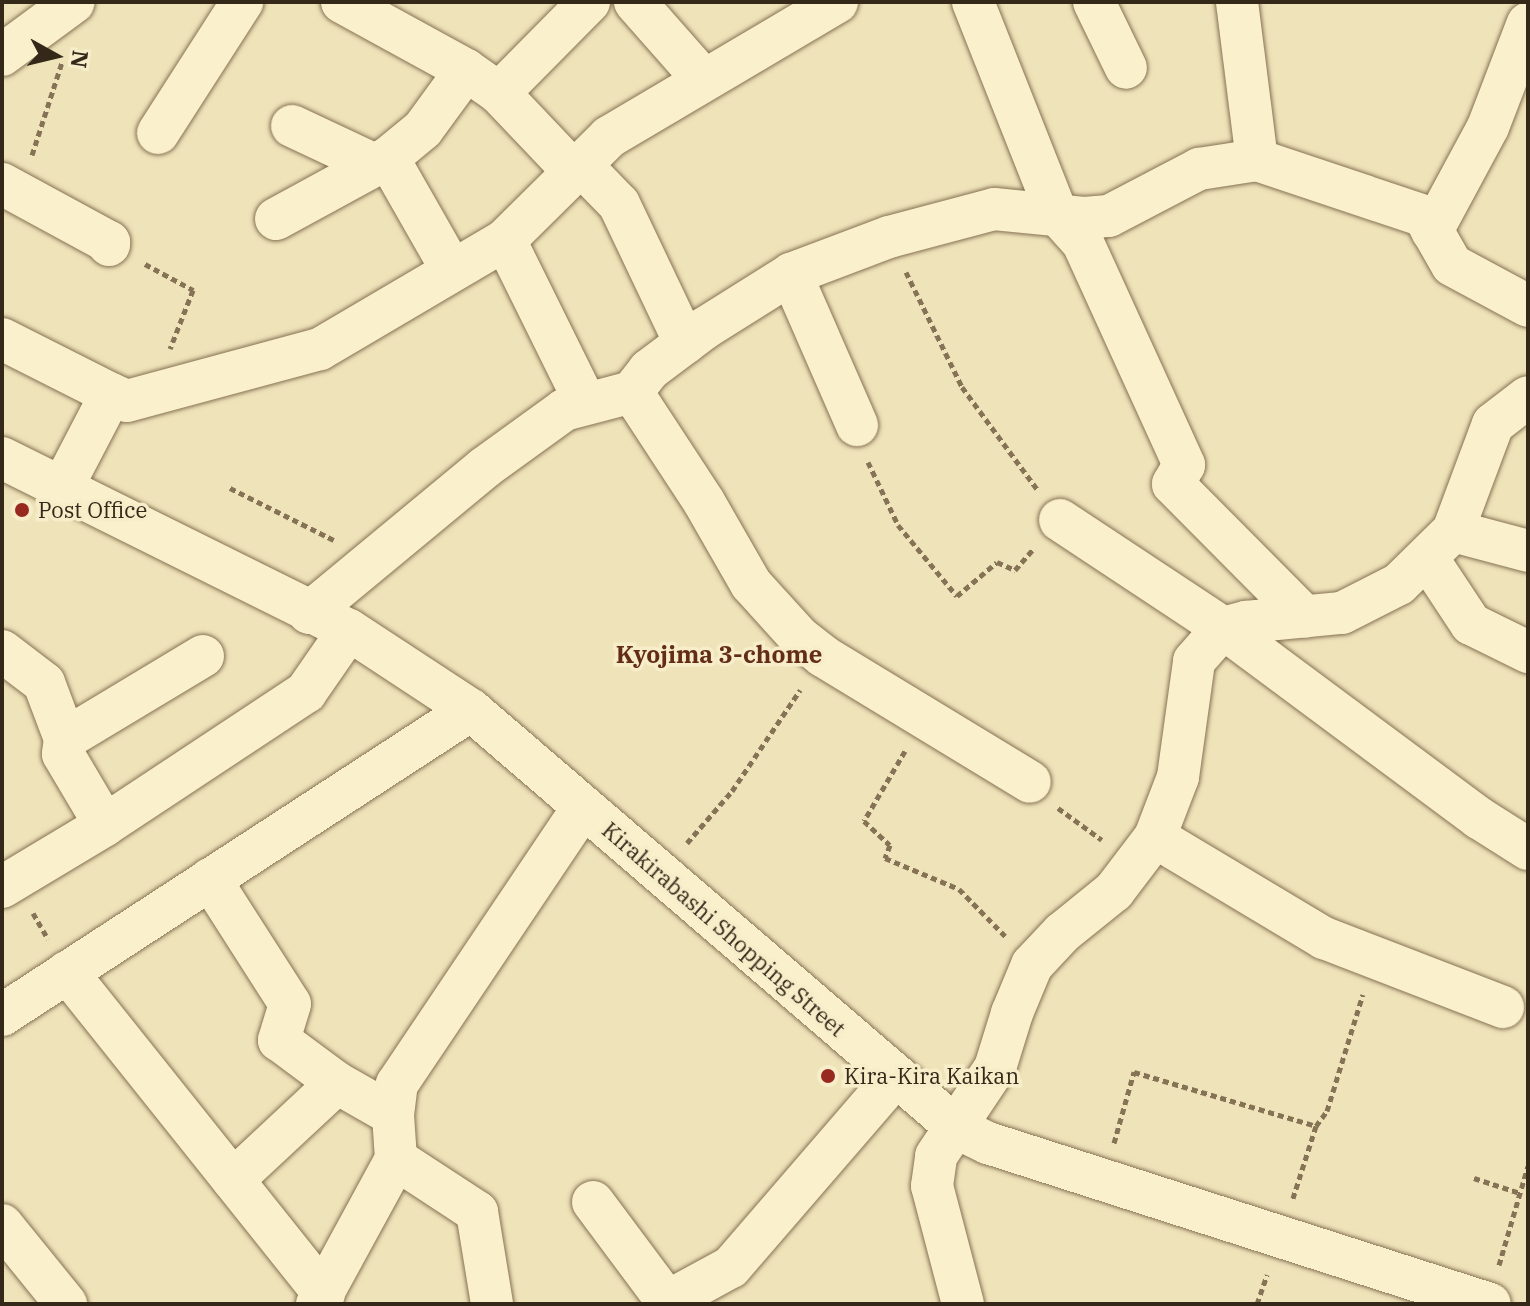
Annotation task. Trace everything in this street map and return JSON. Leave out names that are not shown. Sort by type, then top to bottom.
[{"type":"street","points":[[158,133],[242,2]]},
{"type":"street","points":[[276,219],[380,161],[589,2]]},
{"type":"street","points":[[635,2],[703,79]]},
{"type":"street","points":[[973,2],[1057,214],[1083,243],[1184,465],[1173,484],[1305,617]]},
{"type":"street","points":[[1094,2],[1126,68]]},
{"type":"street","points":[[1237,2],[1257,160]]},
{"type":"street","points":[[343,3],[482,81],[619,204],[685,343]]},
{"type":"street","points":[[2,339],[127,401],[320,349],[505,240],[576,166],[609,137],[830,3]]},
{"type":"street","points":[[2,55],[62,11]]},
{"type":"street","points":[[1432,231],[1488,127],[1528,23]]},
{"type":"street","points":[[292,126],[380,161],[452,270]]},
{"type":"street","points":[[309,613],[484,468],[564,410],[632,392],[649,370],[685,343],[791,274],[889,237],[994,209],[1084,218],[1109,216],[1199,169],[1257,160],[1424,216],[1452,265],[1528,306]]},
{"type":"street","points":[[10,190],[109,242],[109,245]]},
{"type":"street","points":[[505,240],[585,402]]},
{"type":"street","points":[[791,274],[857,425]]},
{"type":"street","points":[[632,392],[704,502],[751,584],[823,656],[1030,782]]},
{"type":"street","points":[[61,490],[111,394]]},
{"type":"street","points":[[963,1304],[932,1186],[936,1156],[995,1068],[1012,1013],[1032,965],[1062,933],[1114,891],[1146,850],[1178,777],[1194,661],[1223,628],[1246,622],[1342,613],[1399,584],[1440,545],[1493,424],[1528,397]]},
{"type":"street","name":"Kirakirabashi Shopping Street","points":[[2,458],[309,613],[349,630],[471,710],[957,1128],[988,1143],[1103,1181],[1489,1303]]},
{"type":"street","points":[[1060,520],[1223,628],[1479,818],[1528,849]]},
{"type":"street","points":[[1440,545],[1528,551]]},
{"type":"street","points":[[1440,545],[1471,624],[1528,652]]},
{"type":"street","points":[[6,876],[105,825],[306,692],[349,630]]},
{"type":"street","points":[[2,651],[44,683],[65,739],[63,754],[105,825]]},
{"type":"street","points":[[65,739],[203,656]]},
{"type":"street","points":[[2,1015],[471,710]]},
{"type":"street","points":[[67,972],[233,1180],[321,1299],[396,1159],[393,1115],[397,1084],[583,807]]},
{"type":"street","points":[[1146,850],[1324,938],[1503,1007]]},
{"type":"street","points":[[210,879],[290,1004],[279,1040],[337,1083],[393,1115]]},
{"type":"street","points":[[593,1202],[666,1303],[731,1267],[896,1076]]},
{"type":"street","points":[[233,1180],[337,1083]]},
{"type":"street","points":[[396,1159],[477,1212],[492,1304]]},
{"type":"street","points":[[4,1231],[47,1297]]},
{"type":"path","points":[[10,190],[68,43],[62,11]]},
{"type":"path","points":[[857,425],[853,431],[898,525],[957,596],[997,562],[1015,570],[1060,520],[962,387],[889,237]]},
{"type":"path","points":[[109,245],[193,290],[152,394]]},
{"type":"path","points":[[230,488],[375,560]]},
{"type":"path","points":[[660,874],[732,791],[823,656]]},
{"type":"path","points":[[924,719],[864,821],[890,845],[885,858],[959,889],[1032,965]]},
{"type":"path","points":[[1030,782],[1030,788],[1146,850]]},
{"type":"path","points":[[6,876],[67,972]]},
{"type":"path","points":[[1257,1304],[1316,1126],[1327,1111],[1374,958]]},
{"type":"path","points":[[1103,1181],[1134,1072],[1316,1126]]},
{"type":"path","points":[[1489,1303],[1528,1166]]},
{"type":"path","points":[[1474,1178],[1520,1193]]},
{"type":"place","name":"Post Office","points":[[22,510]]},
{"type":"place","name":"Kira-Kira Kaikan","points":[[828,1076]]},
{"type":"district","name":"Kyojima 3-chome","points":[[719,655]]}]
